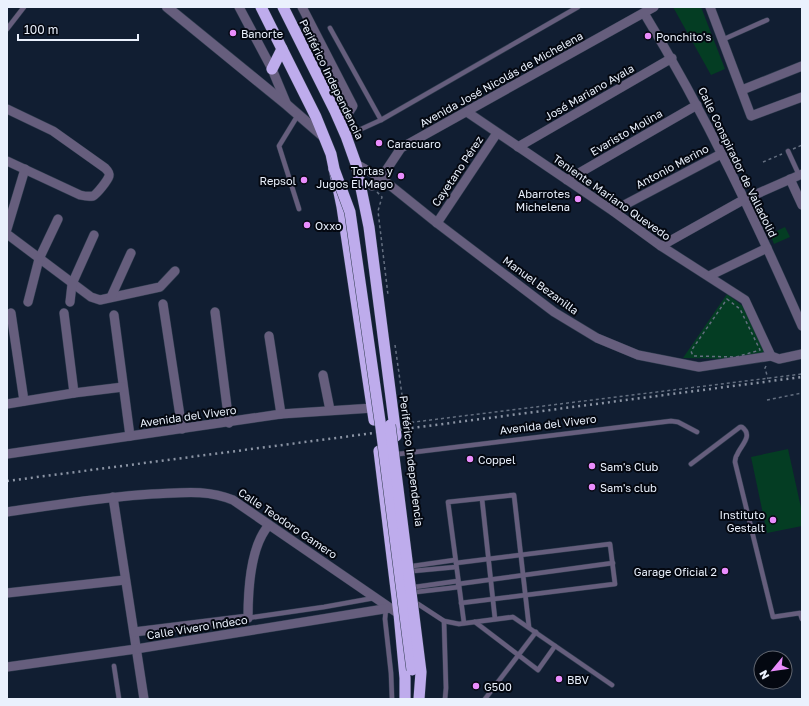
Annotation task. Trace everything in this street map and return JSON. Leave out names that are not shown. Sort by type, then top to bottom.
[{"type":"highway","points":[[261,7],[316,117],[331,154],[334,169],[350,212],[386,435],[421,672],[419,699]]},
{"type":"highway","name":"Periférico Independencia","points":[[283,7],[341,124],[356,164],[367,186],[386,435],[391,610],[405,678],[405,699]]},
{"type":"highway","points":[[272,69],[282,49]]},
{"type":"highway","points":[[356,164],[357,188],[365,226],[412,670],[409,699]]},
{"type":"highway","name":"Periférico Independencia","points":[[334,169],[342,207],[373,408],[386,435],[398,454],[426,669],[424,699]]},
{"type":"street","points":[[167,7],[298,114],[325,138]]},
{"type":"street","points":[[239,7],[272,69],[287,105]]},
{"type":"street","points":[[302,7],[353,106],[341,124]]},
{"type":"street","name":"Avenida José Nicolás de Michelena","points":[[367,186],[381,178],[401,148],[654,7]]},
{"type":"street","points":[[710,7],[751,116],[802,97]]},
{"type":"street","name":"Calle Conspirador de Valladolid","points":[[644,13],[672,58],[697,105],[767,248],[802,326]]},
{"type":"street","name":"José Mariano Ayala","points":[[518,147],[672,58]]},
{"type":"street","points":[[742,90],[802,66]]},
{"type":"street","name":"Evaristo Molina","points":[[567,180],[697,105]]},
{"type":"street","points":[[7,109],[53,131],[109,171],[109,176],[97,193],[91,196],[80,195],[7,161]]},
{"type":"street","name":"Teniente Mariano Quevedo","points":[[467,112],[613,211],[661,246],[745,300],[771,356]]},
{"type":"street","name":"Cayetano Pérez","points":[[437,223],[497,133]]},
{"type":"street","name":"Antonio Merino","points":[[613,211],[721,154]]},
{"type":"street","name":"Manuel Bezanilla","points":[[356,164],[381,178],[437,223],[554,312],[597,338],[638,355],[699,367],[771,356],[779,359],[802,354]]},
{"type":"street","points":[[7,229],[25,169]]},
{"type":"street","points":[[661,246],[743,200],[800,174]]},
{"type":"street","points":[[790,179],[802,204]]},
{"type":"street","points":[[28,302],[40,259],[58,219]]},
{"type":"street","points":[[7,234],[72,284],[95,299],[100,300],[160,287],[175,270]]},
{"type":"street","points":[[70,302],[72,284],[94,235]]},
{"type":"street","points":[[709,276],[767,248]]},
{"type":"street","points":[[111,297],[131,253]]},
{"type":"street","points":[[163,304],[182,429]]},
{"type":"street","points":[[215,312],[229,423]]},
{"type":"street","points":[[11,313],[24,401]]},
{"type":"street","points":[[64,313],[74,393]]},
{"type":"street","points":[[114,315],[130,436]]},
{"type":"street","points":[[269,336],[281,414]]},
{"type":"street","points":[[323,375],[330,410]]},
{"type":"street","points":[[7,404],[123,387]]},
{"type":"street","name":"Avenida del Vivero","points":[[7,454],[229,423],[281,414],[373,408]]},
{"type":"street","name":"Calle Teodoro Gamero","points":[[7,512],[113,497],[192,492],[218,494],[233,500],[375,597],[391,610]]},
{"type":"street","points":[[113,497],[124,580],[134,632],[144,699]]},
{"type":"street","points":[[134,632],[248,618],[253,561],[265,530],[269,525]]},
{"type":"street","points":[[7,593],[124,580]]},
{"type":"street","name":"Calle Vivero Indeco","points":[[7,667],[391,610]]},
{"type":"lane","points":[[7,29],[24,7]]},
{"type":"lane","points":[[346,136],[382,120],[578,7]]},
{"type":"lane","points":[[722,40],[767,20]]},
{"type":"lane","points":[[330,28],[382,120]]},
{"type":"lane","points":[[298,114],[279,146],[300,209]]},
{"type":"lane","points":[[788,151],[800,174]]},
{"type":"lane","name":"Avenida del Vivero","points":[[398,454],[671,421],[678,422],[697,432]]},
{"type":"lane","points":[[690,464],[740,428],[742,427],[745,429],[746,442],[736,455],[735,462],[773,617],[800,613],[802,618]]},
{"type":"lane","points":[[464,623],[448,502],[514,495],[529,627]]},
{"type":"lane","points":[[482,498],[495,619]]},
{"type":"lane","points":[[413,569],[610,544],[615,584],[461,603]]},
{"type":"lane","points":[[416,590],[613,563]]},
{"type":"lane","points":[[248,618],[324,608],[375,597]]},
{"type":"lane","points":[[418,604],[444,621],[459,624],[513,617],[612,685]]},
{"type":"lane","points":[[391,610],[384,619],[391,673],[392,699]]},
{"type":"lane","points":[[444,621],[446,698]]},
{"type":"lane","points":[[476,622],[538,670],[555,646]]},
{"type":"lane","points":[[485,699],[536,632]]},
{"type":"lane","points":[[114,666],[119,699]]},
{"type":"path","points":[[367,186],[382,197],[378,211],[388,298]]},
{"type":"path","points":[[727,299],[740,309],[760,350],[757,351],[736,357],[693,356],[691,351],[727,299]]},
{"type":"path","points":[[395,345],[406,423],[802,374]]},
{"type":"path","points":[[768,379],[764,368],[771,356]]},
{"type":"path","points":[[767,400],[802,393]]},
{"type":"green space","points":[[673,7],[701,7],[725,69],[711,75]]},
{"type":"green space","points":[[785,227],[790,237],[774,244],[770,234]]},
{"type":"green space","points":[[727,294],[744,307],[764,350],[763,354],[734,359],[683,358]]},
{"type":"green space","points":[[788,449],[802,512],[802,526],[767,533],[751,457]]},
{"type":"railway","points":[[7,481],[802,377]]},
{"type":"place","name":"Banorte","points":[[233,33]]},
{"type":"place","name":"Ponchito's","points":[[648,36]]},
{"type":"place","name":"Caracuaro","points":[[379,143]]},
{"type":"place","name":"Tortas y Jugos El Mago","points":[[401,176]]},
{"type":"place","name":"Repsol","points":[[304,180]]},
{"type":"place","name":"Abarrotes Michelena","points":[[578,199]]},
{"type":"place","name":"Oxxo","points":[[307,225]]},
{"type":"place","name":"Coppel","points":[[470,459]]},
{"type":"place","name":"Sam's Club","points":[[592,466]]},
{"type":"place","name":"Sam's club","points":[[592,487]]},
{"type":"place","name":"Instituto Gestalt","points":[[773,520]]},
{"type":"place","name":"Garage Oficial 2","points":[[725,571]]},
{"type":"place","name":"BBV","points":[[559,679]]},
{"type":"place","name":"G500","points":[[476,686]]}]
